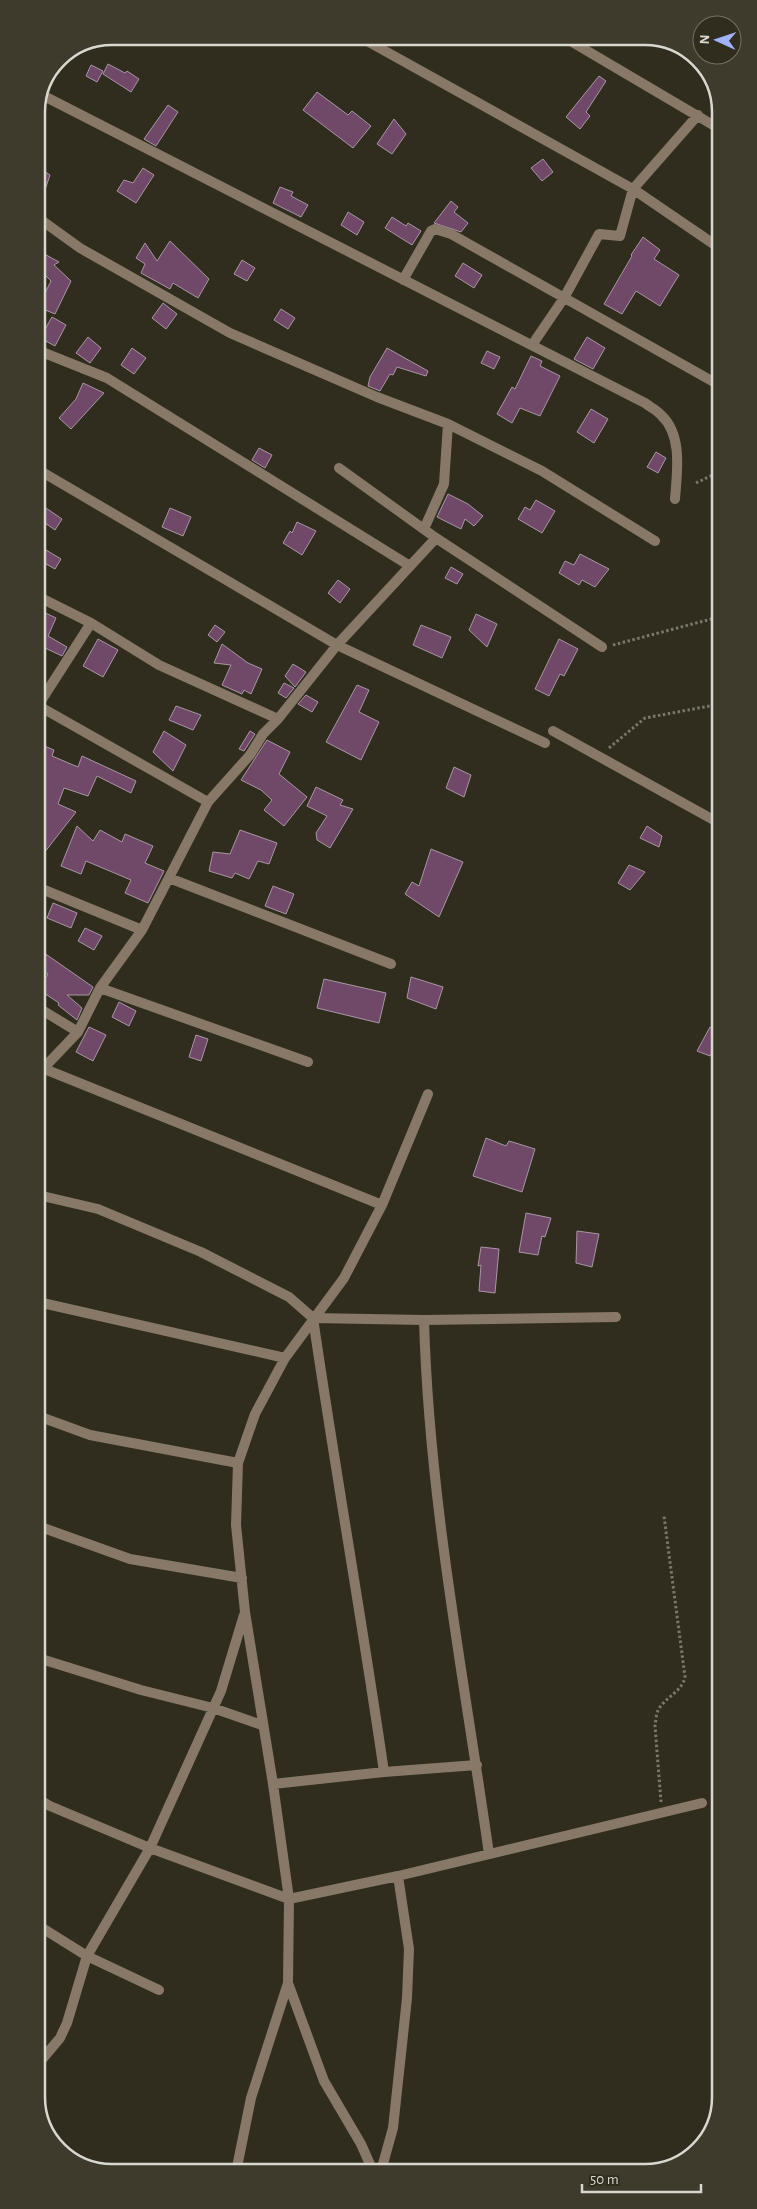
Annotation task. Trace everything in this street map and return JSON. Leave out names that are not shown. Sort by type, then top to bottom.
[{"type":"street","points":[[374,45],[633,189],[712,243]]},
{"type":"street","points":[[577,45],[712,124]]},
{"type":"street","points":[[47,97],[532,345],[661,414],[668,423],[674,438],[677,458],[675,499]]},
{"type":"street","points":[[532,345],[564,298],[599,234],[620,236],[633,189],[698,116]]},
{"type":"street","points":[[45,223],[80,248],[230,333],[377,397],[448,424],[542,472],[655,541]]},
{"type":"street","points":[[403,280],[425,239],[435,229],[451,234],[712,381]]},
{"type":"street","points":[[45,353],[107,378],[410,566]]},
{"type":"street","points":[[424,529],[444,484],[448,424]]},
{"type":"street","points":[[339,468],[436,538],[602,647]]},
{"type":"street","points":[[45,474],[337,644],[545,743]]},
{"type":"street","points":[[45,1066],[78,1032],[100,988],[142,930],[208,802],[250,755],[263,734],[278,719],[337,644],[436,538]]},
{"type":"street","points":[[45,600],[91,623],[159,665],[278,719]]},
{"type":"street","points":[[45,694],[91,623]]},
{"type":"street","points":[[45,710],[208,802]]},
{"type":"street","points":[[553,731],[712,819]]},
{"type":"street","points":[[170,878],[391,964]]},
{"type":"street","points":[[45,890],[142,930]]},
{"type":"street","points":[[100,988],[308,1062]]},
{"type":"street","points":[[45,1012],[78,1032]]},
{"type":"street","points":[[45,1073],[382,1205]]},
{"type":"street","points":[[238,2164],[251,2098],[288,1983],[289,1899],[273,1784],[245,1612],[236,1525],[238,1464],[255,1414],[285,1358],[344,1278],[382,1205],[428,1094]]},
{"type":"street","points":[[45,1197],[98,1209],[201,1252],[289,1297],[313,1318],[424,1320],[616,1318]]},
{"type":"street","points":[[45,1304],[285,1358]]},
{"type":"street","points":[[313,1318],[334,1462],[361,1611],[384,1772]]},
{"type":"street","points":[[424,1320],[425,1360],[444,1558],[489,1854]]},
{"type":"street","points":[[45,1419],[90,1435],[238,1464]]},
{"type":"street","points":[[45,1529],[130,1559],[242,1578]]},
{"type":"street","points":[[45,2056],[60,2038],[67,2023],[87,1956],[150,1848],[220,1691],[245,1612]]},
{"type":"street","points":[[45,1660],[141,1690],[213,1708],[262,1725]]},
{"type":"street","points":[[273,1784],[384,1772],[476,1766]]},
{"type":"street","points":[[45,1803],[150,1848],[289,1899],[398,1876],[702,1803]]},
{"type":"street","points":[[384,2164],[393,2128],[407,1998],[409,1949],[398,1876]]},
{"type":"street","points":[[45,1930],[87,1956],[159,1990]]},
{"type":"street","points":[[288,1983],[324,2081],[361,2144],[370,2164]]},
{"type":"path","points":[[696,484],[712,476]]},
{"type":"path","points":[[602,647],[712,619]]},
{"type":"path","points":[[599,757],[645,718],[712,706]]},
{"type":"path","points":[[662,1812],[655,1726],[656,1716],[658,1708],[684,1685],[685,1677],[664,1516]]},
{"type":"building","points":[[108,64],[125,73],[127,71],[139,79],[131,92],[103,74]]},
{"type":"building","points":[[91,65],[103,71],[97,82],[86,76]]},
{"type":"building","points":[[599,76],[606,81],[586,112],[590,116],[580,129],[566,117]]},
{"type":"building","points":[[317,92],[348,115],[352,111],[371,126],[353,148],[303,110]]},
{"type":"building","points":[[168,105],[178,112],[156,146],[144,139]]},
{"type":"building","points":[[394,119],[406,134],[392,154],[377,144]]},
{"type":"building","points":[[543,159],[553,172],[542,181],[531,168]]},
{"type":"building","points":[[143,168],[154,175],[136,203],[117,191],[124,180],[133,183]]},
{"type":"building","points":[[45,172],[50,175],[45,190]]},
{"type":"building","points":[[280,187],[293,192],[291,196],[308,205],[301,217],[273,203]]},
{"type":"building","points":[[451,201],[458,207],[454,212],[468,223],[461,232],[434,223]]},
{"type":"building","points":[[348,212],[364,222],[357,235],[341,225]]},
{"type":"building","points":[[392,217],[406,226],[408,223],[421,231],[412,245],[385,228]]},
{"type":"building","points":[[643,237],[660,250],[654,259],[679,275],[660,306],[636,291],[622,314],[604,304]]},
{"type":"building","points":[[170,241],[209,279],[198,298],[173,283],[170,289],[141,273],[145,264],[136,258],[145,243],[157,261]]},
{"type":"building","points":[[45,254],[59,262],[54,265],[71,281],[55,314],[45,310],[45,293],[51,281],[45,275]]},
{"type":"building","points":[[242,260],[255,268],[247,281],[234,274]]},
{"type":"building","points":[[463,263],[482,275],[474,288],[455,276]]},
{"type":"building","points":[[163,303],[177,314],[166,329],[152,318]]},
{"type":"building","points":[[281,309],[295,318],[288,329],[274,320]]},
{"type":"building","points":[[52,317],[66,325],[55,346],[45,341],[45,329]]},
{"type":"building","points":[[88,337],[101,348],[90,363],[76,353]]},
{"type":"building","points":[[587,337],[605,348],[593,369],[574,359]]},
{"type":"building","points":[[132,348],[146,358],[134,374],[121,365]]},
{"type":"building","points":[[387,348],[428,371],[426,376],[397,367],[393,375],[390,374],[380,391],[368,386],[370,377]]},
{"type":"building","points":[[487,351],[500,357],[494,369],[481,363]]},
{"type":"building","points":[[531,356],[542,361],[540,366],[560,376],[540,416],[520,408],[512,423],[497,414],[512,387],[515,389]]},
{"type":"building","points":[[83,383],[104,393],[71,429],[59,418],[76,399]]},
{"type":"building","points":[[591,409],[608,419],[594,443],[577,432]]},
{"type":"building","points":[[259,448],[272,455],[265,468],[252,460]]},
{"type":"building","points":[[656,452],[666,458],[658,473],[647,467]]},
{"type":"building","points":[[448,494],[468,504],[483,516],[474,526],[465,519],[461,529],[437,517]]},
{"type":"building","points":[[536,500],[555,511],[542,533],[518,519],[525,507],[530,510]]},
{"type":"building","points":[[46,508],[62,519],[55,530],[45,523]]},
{"type":"building","points":[[170,508],[191,517],[183,536],[162,527]]},
{"type":"building","points":[[297,522],[316,531],[302,555],[283,543],[290,531],[292,533]]},
{"type":"building","points":[[46,550],[61,559],[55,569],[45,563]]},
{"type":"building","points":[[580,554],[609,569],[595,587],[582,580],[579,585],[559,573],[565,561],[574,565]]},
{"type":"building","points":[[451,567],[463,574],[457,584],[445,578]]},
{"type":"building","points":[[338,580],[350,589],[340,603],[328,593]]},
{"type":"building","points":[[45,613],[56,618],[48,636],[67,647],[62,656],[45,648]]},
{"type":"building","points":[[476,614],[497,624],[487,647],[469,630]]},
{"type":"building","points":[[215,625],[225,632],[217,642],[208,635]]},
{"type":"building","points":[[421,625],[451,637],[442,658],[413,645]]},
{"type":"building","points":[[98,639],[118,650],[103,677],[83,666]]},
{"type":"building","points":[[559,639],[578,649],[564,676],[560,674],[549,696],[535,689]]},
{"type":"building","points":[[222,644],[248,663],[262,669],[251,694],[244,690],[242,694],[222,685],[231,665],[214,663]]},
{"type":"building","points":[[293,664],[306,672],[295,687],[285,676]]},
{"type":"building","points":[[284,683],[294,688],[286,698],[278,693]]},
{"type":"building","points":[[357,685],[369,690],[359,712],[379,722],[361,760],[326,742]]},
{"type":"building","points":[[306,695],[318,702],[312,712],[298,704]]},
{"type":"building","points":[[176,706],[201,715],[193,730],[169,720]]},
{"type":"building","points":[[164,731],[186,745],[173,771],[153,752]]},
{"type":"building","points":[[250,731],[255,734],[244,751],[239,749]]},
{"type":"building","points":[[267,740],[290,752],[279,774],[307,797],[284,826],[264,810],[272,800],[261,790],[241,780]]},
{"type":"building","points":[[45,746],[54,750],[52,756],[78,767],[82,756],[136,781],[131,793],[97,776],[88,796],[64,788],[58,804],[76,812],[45,852]]},
{"type":"building","points":[[454,767],[471,775],[464,797],[446,788]]},
{"type":"building","points":[[316,787],[343,800],[340,805],[353,809],[330,848],[317,840],[316,833],[327,816],[307,806]]},
{"type":"building","points":[[77,826],[93,841],[100,830],[122,842],[125,834],[153,846],[145,863],[164,871],[148,903],[125,893],[131,880],[86,861],[81,874],[61,866]]},
{"type":"building","points":[[647,826],[662,836],[659,847],[640,838]]},
{"type":"building","points":[[240,830],[277,843],[269,864],[258,861],[249,879],[235,873],[232,878],[209,871],[213,852],[230,854]]},
{"type":"building","points":[[431,849],[463,862],[439,917],[405,894],[412,882],[419,886]]},
{"type":"building","points":[[629,865],[645,872],[630,890],[618,883]]},
{"type":"building","points":[[273,886],[294,894],[286,914],[265,906]]},
{"type":"building","points":[[53,903],[77,913],[71,928],[47,918]]},
{"type":"building","points":[[85,928],[102,936],[94,950],[78,941]]},
{"type":"building","points":[[45,954],[93,987],[89,995],[67,995],[82,1008],[77,1020],[58,1005],[59,1003],[45,994],[45,978],[48,974],[45,972]]},
{"type":"building","points":[[411,977],[443,987],[436,1009],[407,998]]},
{"type":"building","points":[[324,979],[386,993],[379,1023],[317,1008]]},
{"type":"building","points":[[119,1002],[136,1011],[129,1026],[112,1017]]},
{"type":"building","points":[[89,1027],[106,1035],[93,1061],[76,1052]]},
{"type":"building","points":[[710,1027],[712,1028],[712,1052],[710,1056],[697,1051]]},
{"type":"building","points":[[196,1035],[208,1039],[201,1061],[189,1057]]},
{"type":"building","points":[[486,1138],[506,1146],[509,1141],[535,1149],[522,1192],[473,1176]]},
{"type":"building","points":[[526,1213],[551,1218],[545,1237],[542,1236],[538,1255],[519,1252]]},
{"type":"building","points":[[577,1231],[599,1234],[592,1267],[576,1263]]},
{"type":"building","points":[[481,1247],[499,1249],[495,1293],[479,1291],[481,1265],[478,1266]]}]
